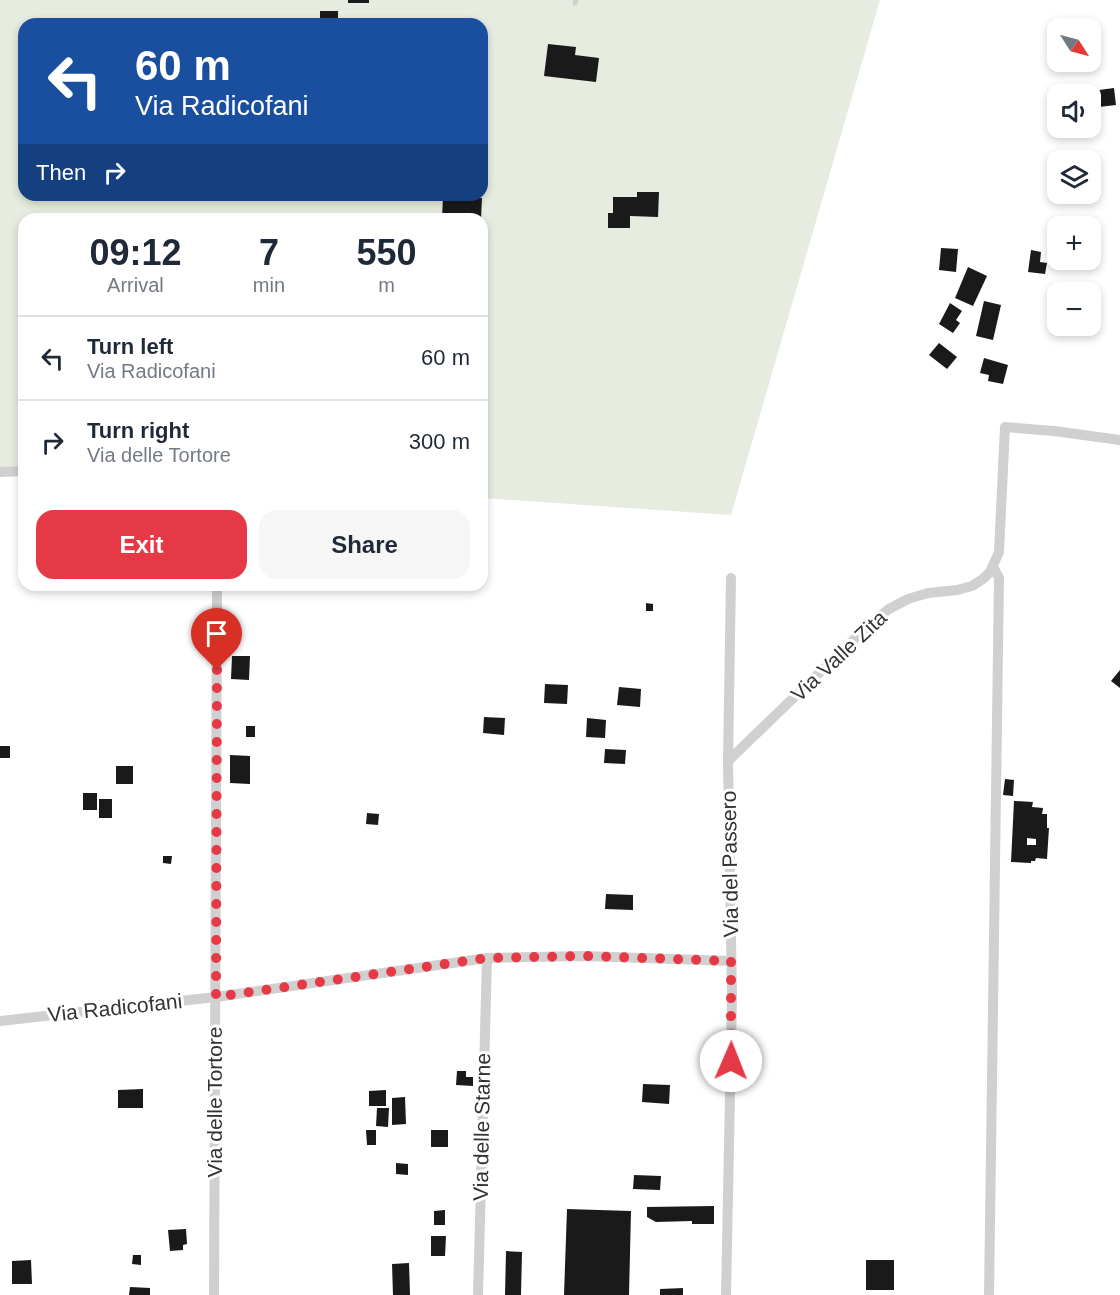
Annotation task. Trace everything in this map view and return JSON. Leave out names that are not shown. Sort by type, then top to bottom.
[{"type":"street","points":[[989,1295],[999,578],[993,567],[999,552],[1005,427],[1120,440]]},
{"type":"street","points":[[0,472],[18,471]]},
{"type":"street","name":"Via Valle Zita","points":[[728,761],[872,622],[889,609],[908,599],[927,593],[972,586],[983,579],[993,567]]},
{"type":"street","name":"Via del Passero","points":[[726,1295],[731,961],[728,761],[731,578]]},
{"type":"street","name":"Via delle Tortore","points":[[214,1295],[217,591]]},
{"type":"street","name":"Via Radicofani","points":[[0,1021],[216,997],[487,958],[585,956],[731,961]]},
{"type":"street","name":"Via delle Starne","points":[[478,1295],[487,958]]},
{"type":"shaded area","points":[[0,0],[880,0],[731,515],[488,498],[488,213],[18,213],[18,472],[0,472]]},
{"type":"building","points":[[348,0],[369,0],[369,3],[348,3]]},
{"type":"building","points":[[320,11],[338,11],[338,18],[320,18]]},
{"type":"building","points":[[548,44],[576,47],[575,55],[599,58],[596,82],[544,76]]},
{"type":"building","points":[[1114,88],[1116,105],[1101,107],[1101,90]]},
{"type":"building","points":[[637,192],[659,192],[658,217],[630,216],[630,228],[608,228],[608,213],[613,213],[613,197],[637,197]]},
{"type":"building","points":[[443,201],[482,201],[481,213],[442,213]]},
{"type":"building","points":[[941,248],[958,249],[956,272],[939,270]]},
{"type":"building","points":[[1031,250],[1041,252],[1040,262],[1047,263],[1045,274],[1028,272]]},
{"type":"building","points":[[968,267],[987,276],[973,306],[955,298]]},
{"type":"building","points":[[984,301],[1001,305],[993,340],[976,336]]},
{"type":"building","points":[[950,303],[962,311],[956,320],[960,323],[953,333],[939,324]]},
{"type":"building","points":[[939,343],[957,357],[947,369],[929,355]]},
{"type":"building","points":[[984,358],[1008,365],[1003,384],[988,381],[989,375],[980,373]]},
{"type":"building","points":[[646,603],[653,604],[653,611],[646,611]]},
{"type":"building","points":[[232,656],[250,656],[249,680],[231,679]]},
{"type":"building","points":[[1120,670],[1120,688],[1111,681]]},
{"type":"building","points":[[545,684],[568,685],[567,704],[544,703]]},
{"type":"building","points":[[619,687],[641,689],[640,707],[617,705]]},
{"type":"building","points":[[484,717],[505,718],[504,735],[483,733]]},
{"type":"building","points":[[587,718],[606,720],[605,738],[586,737]]},
{"type":"building","points":[[246,726],[255,726],[255,737],[246,737]]},
{"type":"building","points":[[0,746],[10,746],[10,758],[0,758]]},
{"type":"building","points":[[605,749],[626,750],[625,764],[604,763]]},
{"type":"building","points":[[230,755],[250,756],[250,784],[230,783]]},
{"type":"building","points":[[116,766],[133,766],[133,784],[116,784]]},
{"type":"building","points":[[1005,779],[1014,780],[1013,796],[1003,795]]},
{"type":"building","points":[[83,793],[97,793],[97,810],[83,810]]},
{"type":"building","points":[[99,799],[112,799],[112,818],[99,818]]},
{"type":"building","points":[[1014,801],[1033,802],[1032,807],[1043,808],[1042,814],[1047,814],[1047,828],[1049,828],[1047,859],[1036,858],[1031,863],[1011,862]],"holes":[[[1027,838],[1036,839],[1036,845],[1027,845]]]},
{"type":"building","points":[[367,813],[379,814],[378,825],[366,824]]},
{"type":"building","points":[[163,856],[172,856],[171,864],[163,863]]},
{"type":"building","points":[[606,894],[633,895],[633,910],[605,909]]},
{"type":"building","points":[[457,1071],[466,1071],[466,1077],[473,1077],[473,1086],[456,1085]]},
{"type":"building","points":[[643,1084],[670,1085],[669,1104],[642,1102]]},
{"type":"building","points":[[143,1089],[143,1108],[118,1108],[118,1090]]},
{"type":"building","points":[[386,1090],[386,1106],[369,1106],[369,1091]]},
{"type":"building","points":[[405,1097],[406,1124],[392,1125],[392,1098]]},
{"type":"building","points":[[377,1108],[389,1108],[388,1127],[376,1126]]},
{"type":"building","points":[[366,1130],[376,1130],[376,1145],[367,1145]]},
{"type":"building","points":[[431,1130],[448,1130],[448,1147],[431,1147]]},
{"type":"building","points":[[396,1163],[408,1164],[408,1175],[396,1174]]},
{"type":"building","points":[[634,1175],[661,1176],[660,1190],[633,1189]]},
{"type":"building","points":[[714,1206],[714,1224],[692,1224],[692,1221],[656,1222],[647,1217],[647,1207]]},
{"type":"building","points":[[567,1209],[631,1211],[629,1295],[564,1295]]},
{"type":"building","points":[[445,1210],[445,1225],[434,1225],[434,1211]]},
{"type":"building","points":[[186,1229],[187,1244],[183,1245],[183,1250],[170,1251],[168,1230]]},
{"type":"building","points":[[431,1236],[446,1236],[445,1256],[431,1256]]},
{"type":"building","points":[[506,1251],[522,1252],[521,1295],[505,1295]]},
{"type":"building","points":[[133,1255],[141,1255],[141,1265],[132,1264]]},
{"type":"building","points":[[31,1260],[32,1284],[12,1284],[12,1261]]},
{"type":"building","points":[[866,1260],[894,1260],[894,1290],[866,1290]]},
{"type":"building","points":[[409,1263],[410,1295],[393,1295],[392,1264]]},
{"type":"building","points":[[130,1287],[150,1288],[150,1295],[129,1295]]},
{"type":"building","points":[[683,1288],[683,1295],[660,1295],[660,1289]]},
{"type":"route","points":[[217,670],[216,997],[487,958],[585,956],[731,961],[731,1061]]}]
